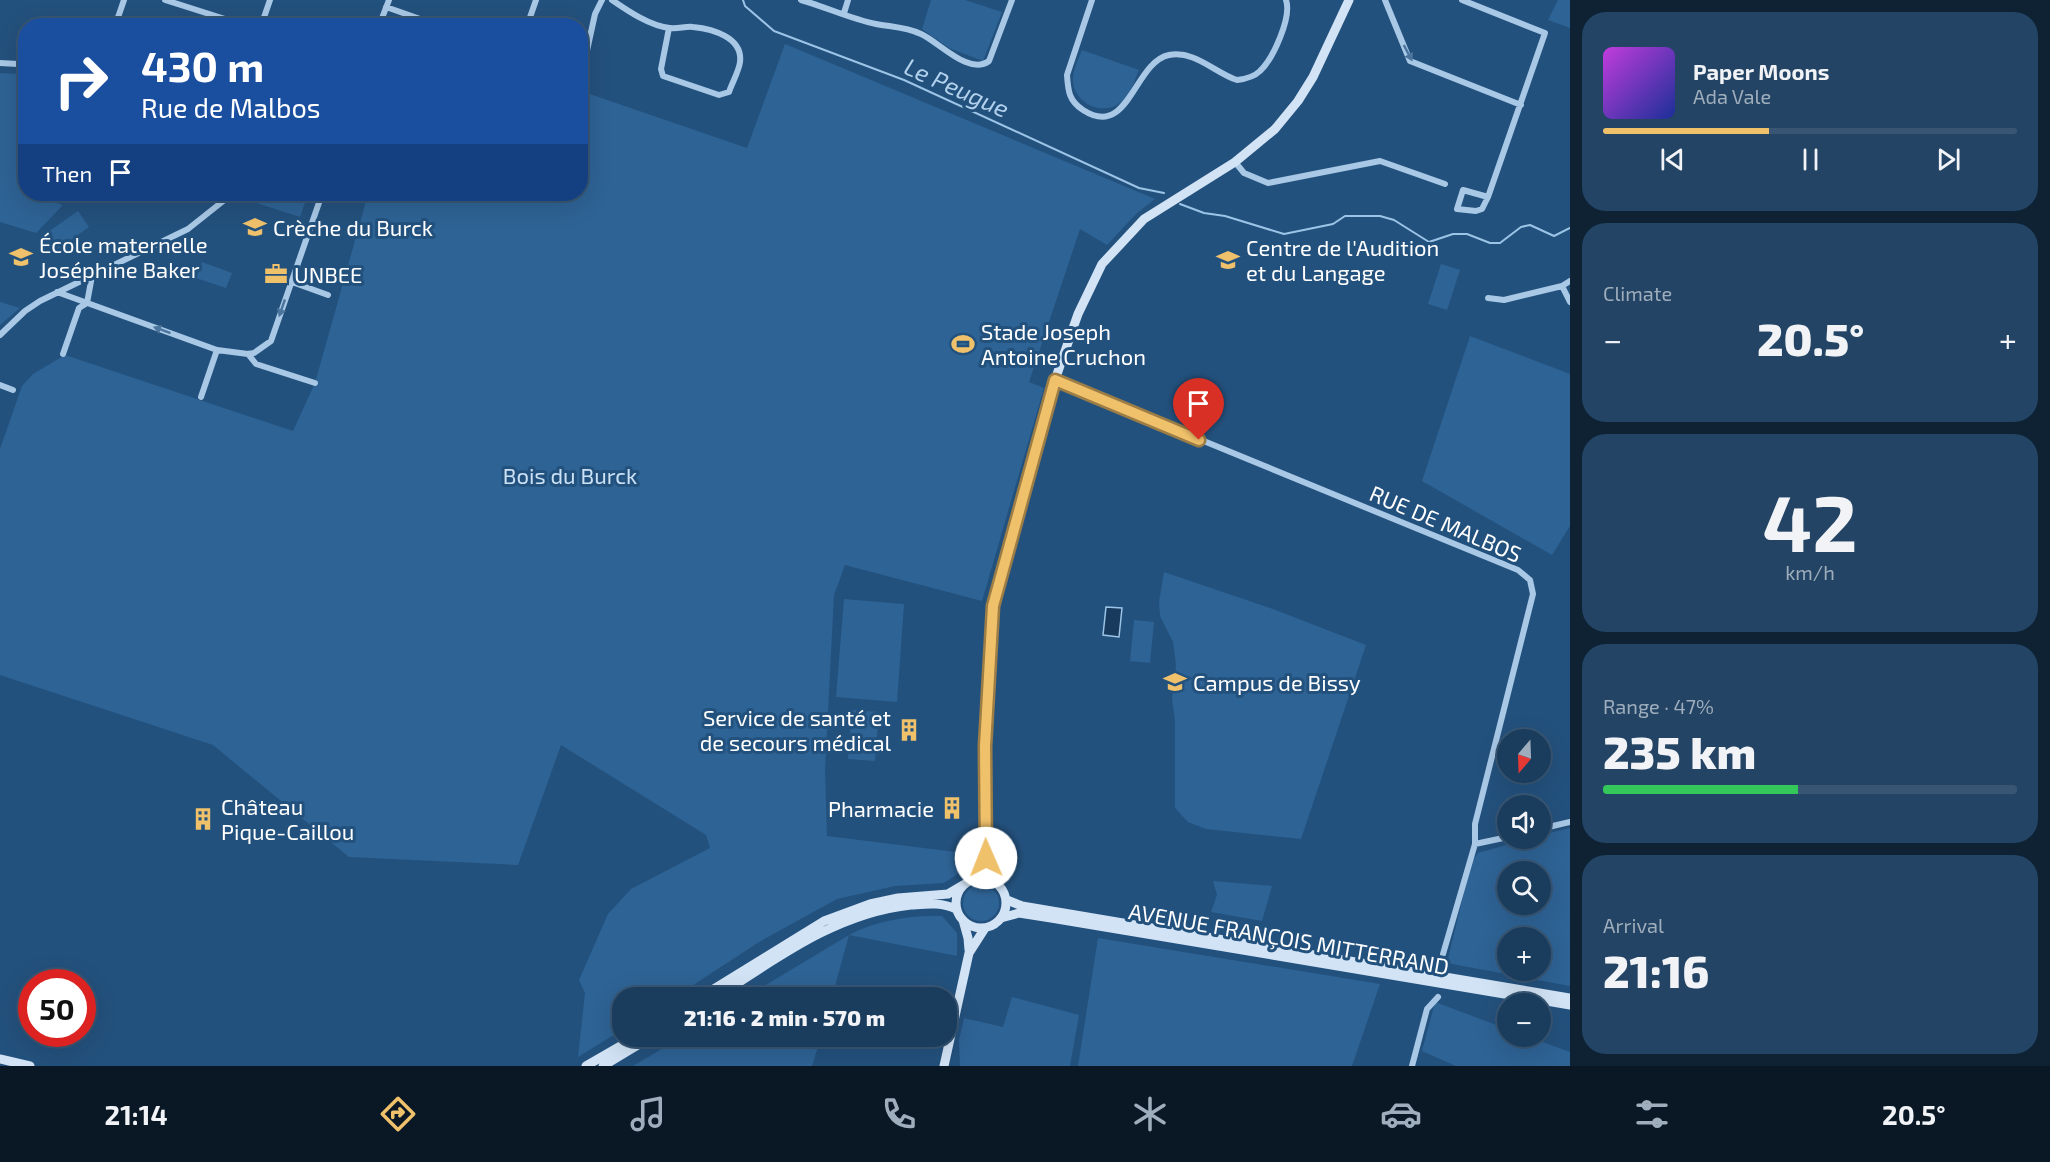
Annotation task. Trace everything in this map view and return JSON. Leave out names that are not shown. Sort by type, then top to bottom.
[{"type":"main road","points":[[969,953],[985,928],[1001,918],[1007,900],[996,883],[986,858],[985,746],[993,606],[1055,380],[1078,314],[1102,264],[1144,219],[1235,162],[1275,129],[1298,101],[1313,77],[1349,0]]},
{"type":"main road","points":[[975,879],[986,858]]},
{"type":"main road","points":[[717,987],[824,921],[889,900],[948,894],[975,879],[984,878],[996,883]]},
{"type":"main road","points":[[956,909],[957,895],[965,884]]},
{"type":"main road","name":"AVENUE FRANÇOIS MITTERRAND","points":[[1007,900],[1032,908],[1570,998]]},
{"type":"main road","points":[[732,987],[802,942],[849,920],[897,907],[928,903],[945,904],[956,909],[963,920],[969,953],[944,1066]]},
{"type":"main road","name":"AVENUE FRANÇOIS MITTERRAND","points":[[1001,918],[1019,913],[1570,1005]]},
{"type":"main road","points":[[963,920],[974,927],[985,928]]},
{"type":"main road","points":[[586,1066],[619,1047]]},
{"type":"main road","points":[[603,1066],[635,1047]]},
{"type":"main road","points":[[0,1059],[30,1066]]},
{"type":"street","points":[[118,18],[124,0]]},
{"type":"street","points":[[165,0],[222,18]]},
{"type":"street","points":[[264,18],[270,0]]},
{"type":"street","points":[[530,18],[536,0]]},
{"type":"street","points":[[588,46],[595,14],[602,0]]},
{"type":"street","points":[[612,0],[629,12],[669,28],[692,27],[716,32],[734,41],[740,52],[740,63],[729,92],[719,95],[663,76],[661,69],[669,28]]},
{"type":"street","points":[[801,0],[875,24],[900,27],[922,34],[945,51],[976,66],[989,61],[1012,0]]},
{"type":"street","points":[[844,13],[848,0]]},
{"type":"street","points":[[1092,0],[1067,75],[1067,88],[1070,99],[1079,107],[1098,116],[1118,112],[1128,104],[1144,72],[1160,58],[1170,54],[1189,56],[1237,80],[1254,76],[1274,52],[1287,14],[1286,0]]},
{"type":"street","points":[[1385,0],[1410,61],[1521,105]]},
{"type":"street","points":[[1462,0],[1545,33],[1488,197],[1482,209],[1468,212],[1457,209],[1463,190],[1488,197]]},
{"type":"street","points":[[387,4],[421,18]]},
{"type":"street","points":[[0,63],[18,64]]},
{"type":"street","points":[[1235,162],[1244,173],[1268,183],[1380,161],[1445,184]]},
{"type":"street","points":[[0,334],[25,311],[57,292],[188,229],[223,201]]},
{"type":"street","points":[[57,292],[217,350],[254,353],[271,341],[320,201]]},
{"type":"street","points":[[63,354],[79,308],[87,303],[92,276]]},
{"type":"street","points":[[1488,298],[1504,300],[1562,286],[1570,281]]},
{"type":"street","points":[[292,282],[328,295]]},
{"type":"street","points":[[1562,286],[1570,302]]},
{"type":"street","points":[[201,397],[217,350]]},
{"type":"street","points":[[248,354],[256,364],[315,383]]},
{"type":"street","name":"RUE DE MALBOS","points":[[1055,380],[1518,570],[1530,580],[1533,594],[1477,815],[1473,837],[1475,844],[1443,954]]},
{"type":"street","points":[[0,385],[13,390]]},
{"type":"street","points":[[1551,826],[1570,822]]},
{"type":"street","points":[[1475,844],[1497,839]]},
{"type":"street","points":[[1412,1066],[1427,1009],[1438,997]]},
{"type":"green space","points":[[931,0],[965,0],[1002,12],[983,61],[949,48],[922,29]]},
{"type":"green space","points":[[1558,0],[1570,0],[1570,28],[1548,20]]},
{"type":"green space","name":"Bois du Burck","points":[[785,44],[1155,199],[1136,214],[1107,245],[1080,229],[1029,382],[1044,388],[982,601],[845,565],[834,595],[825,770],[827,836],[972,854],[968,867],[944,883],[895,886],[837,899],[759,942],[690,987],[612,987],[612,1036],[578,1057],[585,993],[579,980],[608,914],[631,889],[710,848],[706,835],[561,745],[518,865],[349,857],[213,745],[0,675],[0,449],[22,386],[33,374],[65,355],[293,431],[315,383],[366,201],[588,201],[588,93],[747,148]]},
{"type":"green space","points":[[1082,50],[1139,70],[1124,100],[1113,107],[1106,108],[1098,108],[1084,102],[1075,90],[1073,82]]},
{"type":"green space","points":[[0,73],[18,74],[18,201],[49,201],[63,205],[36,233],[0,222]]},
{"type":"green space","points":[[250,201],[306,201],[300,217]]},
{"type":"green space","points":[[78,211],[89,227],[57,250],[45,234]]},
{"type":"green space","points":[[202,262],[232,273],[226,288],[196,278]]},
{"type":"green space","points":[[1441,264],[1460,270],[1447,310],[1428,304]]},
{"type":"green space","points":[[0,302],[20,308],[0,325]]},
{"type":"green space","points":[[1470,336],[1570,374],[1570,526],[1552,555],[1422,481]]},
{"type":"green space","points":[[1164,572],[1273,609],[1366,645],[1301,839],[1206,829],[1188,822],[1175,808],[1175,721],[1172,699],[1176,665],[1173,642],[1160,616],[1159,602]]},
{"type":"green space","points":[[844,599],[904,604],[897,702],[836,697]]},
{"type":"green space","points":[[1134,620],[1154,622],[1150,663],[1130,661]]},
{"type":"green space","points":[[852,710],[879,712],[875,761],[848,759]]},
{"type":"green space","points":[[1570,828],[1570,986],[1543,981],[1551,981],[1551,927],[1497,927],[1497,972],[1447,963],[1471,863],[1478,853],[1497,848],[1551,849],[1551,833]]},
{"type":"green space","points":[[1213,881],[1272,886],[1262,921],[1211,912],[1217,895]]},
{"type":"green space","points":[[981,885],[993,891],[999,903],[993,915],[981,921],[969,915],[963,903],[969,891]]},
{"type":"green space","points":[[918,916],[942,916],[957,933],[957,956],[849,935],[894,920]]},
{"type":"green space","points":[[849,935],[835,987],[763,987]]},
{"type":"green space","points":[[1098,938],[1380,984],[1352,1066],[1078,1066]]},
{"type":"green space","points":[[1012,997],[1079,1015],[1070,1066],[960,1066],[959,1040],[964,1018],[1003,1027]]},
{"type":"green space","points":[[1435,1002],[1497,1025],[1497,1047],[1551,1047],[1551,1045],[1570,1052],[1570,1066],[1456,1066],[1422,1051]]},
{"type":"green space","points":[[665,1047],[818,1047],[812,1066],[633,1066]]},
{"type":"shaded area","points":[[1106,607],[1122,608],[1119,637],[1103,635]]},
{"type":"waterway","name":"Le Peugue","points":[[743,0],[745,6],[774,31],[904,80],[1139,188],[1164,193]]},
{"type":"waterway","name":"Le Peugue","points":[[1180,204],[1204,213],[1225,216],[1284,234],[1333,224],[1345,216],[1380,216],[1394,220],[1429,242],[1453,234],[1467,234],[1490,243],[1500,243],[1521,227],[1530,225],[1554,236],[1570,228]]},
{"type":"place","name":"Crèche du Burck","points":[[255,227]]},
{"type":"place","name":"École maternelle Joséphine Baker","points":[[21,257]]},
{"type":"place","name":"Centre de l'Audition et du Langage","points":[[1228,260]]},
{"type":"place","name":"UNBEE","points":[[276,274]]},
{"type":"place","name":"Stade Joseph Antoine Cruchon","points":[[963,344]]},
{"type":"place","name":"Campus de Bissy","points":[[1175,682]]},
{"type":"place","name":"Service de santé et de secours médical","points":[[909,730]]},
{"type":"place","name":"Pharmacie","points":[[952,808]]},
{"type":"place","name":"Château Pique-Caillou","points":[[203,819]]},
{"type":"route","points":[[986,858],[985,746],[993,606],[1055,380],[1199,440]]}]
